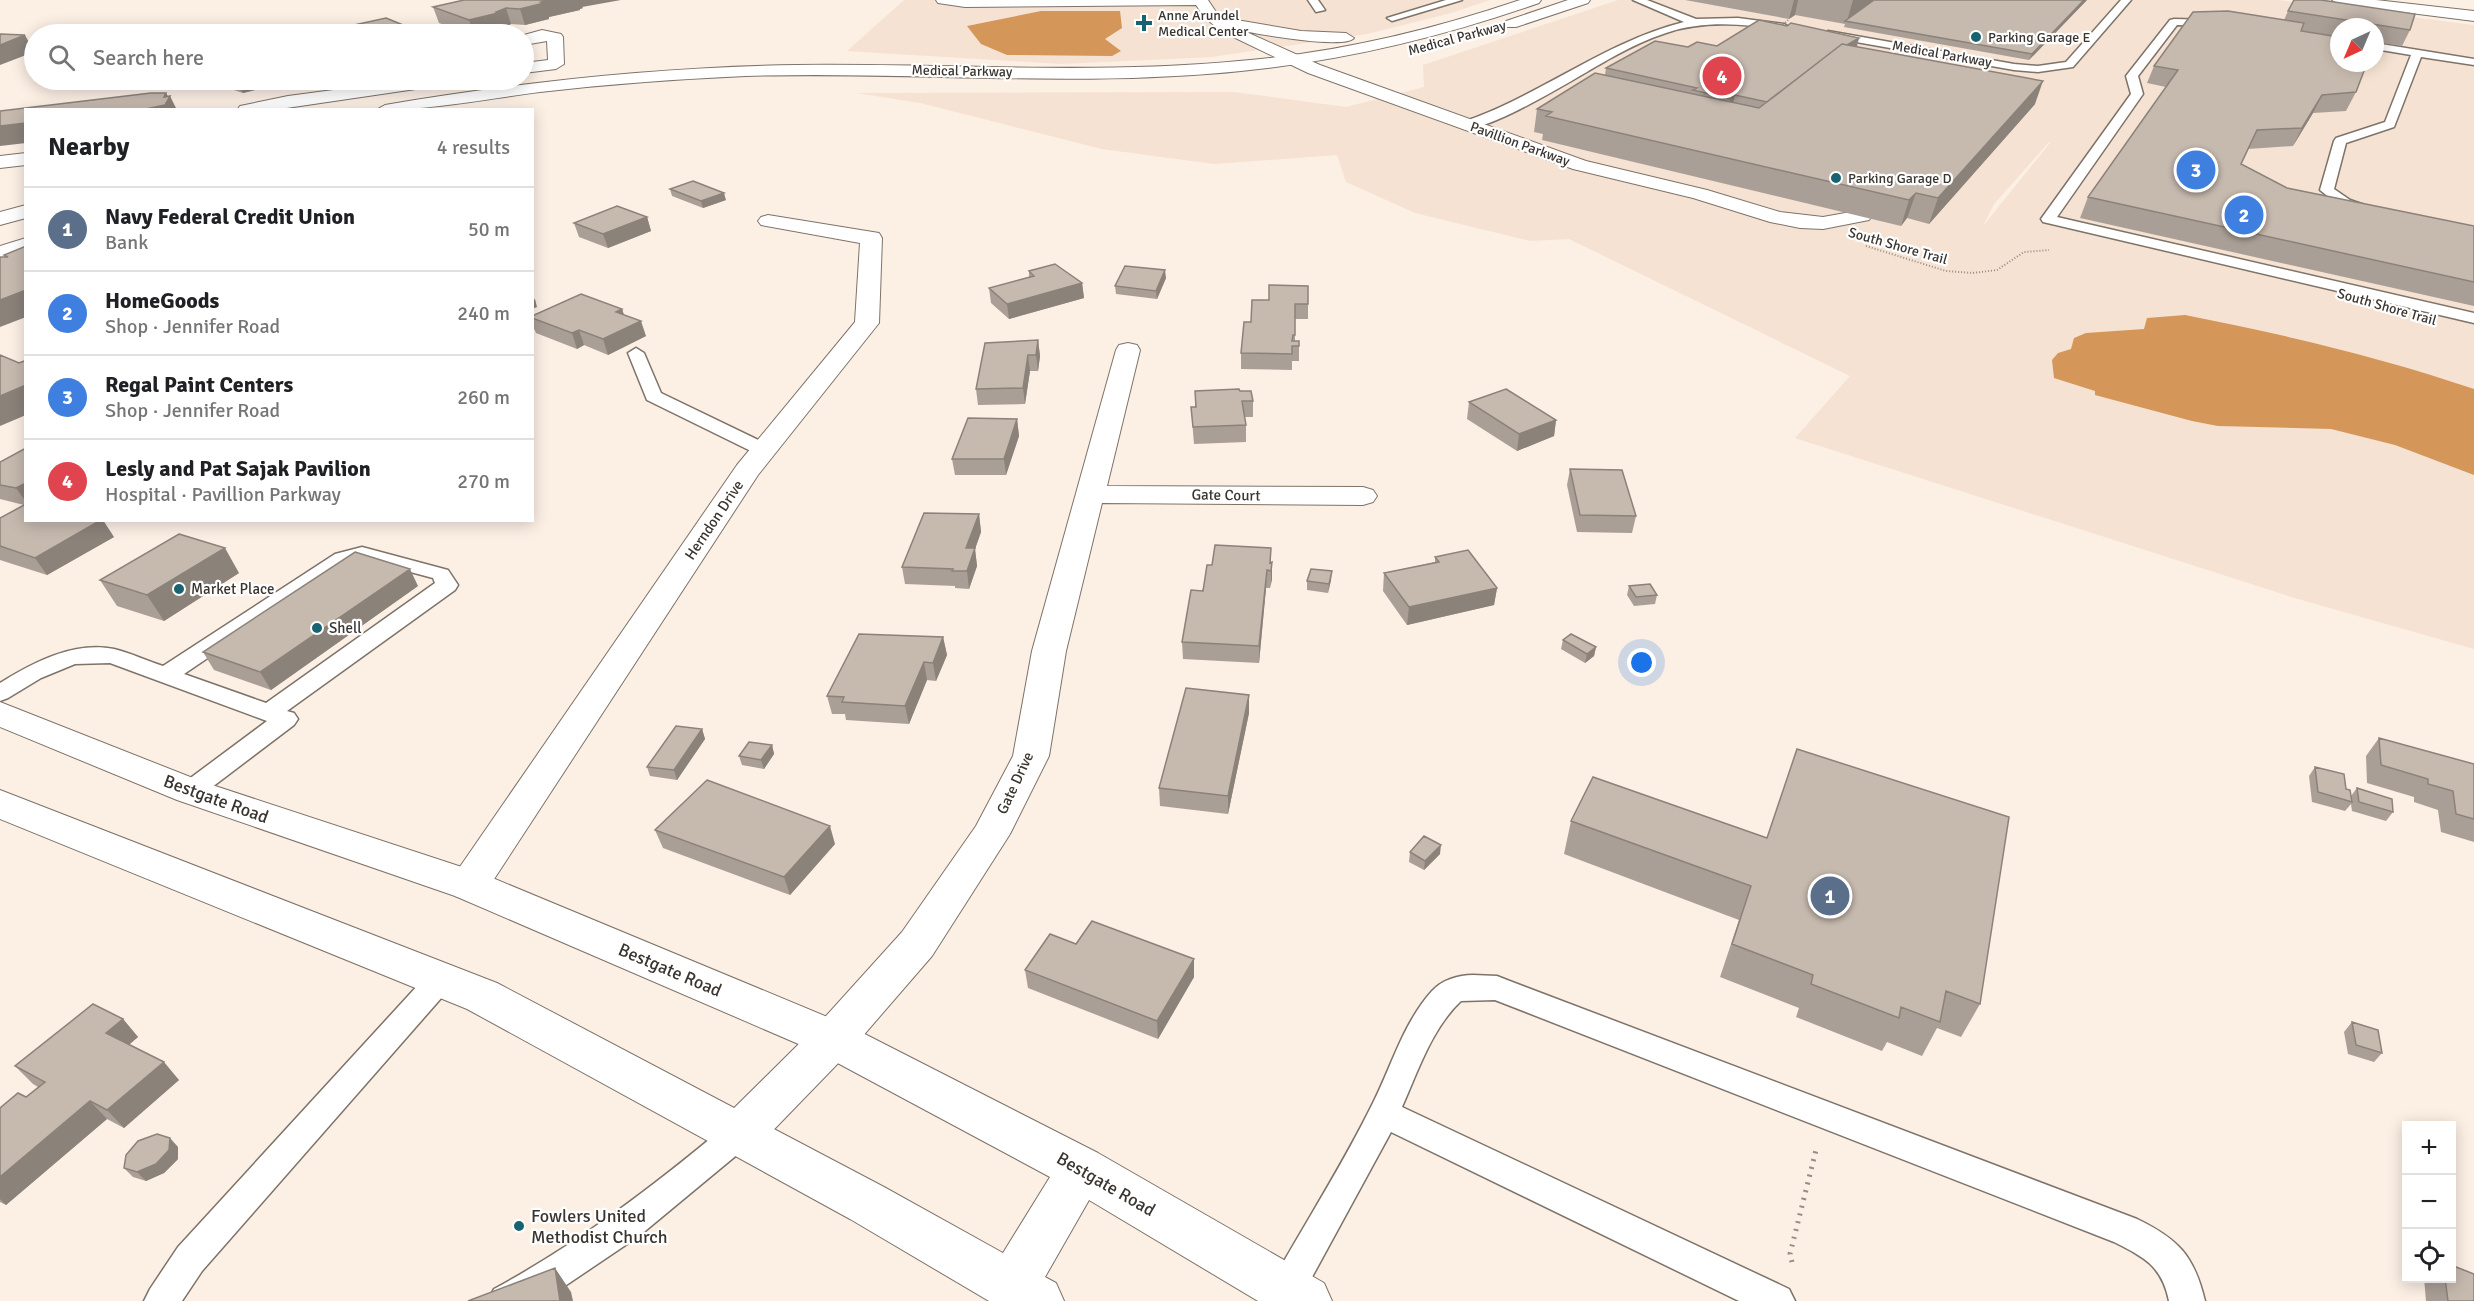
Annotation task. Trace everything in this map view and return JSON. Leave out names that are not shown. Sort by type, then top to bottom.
[{"type":"main road","points":[[943,0],[965,3],[1201,0]]},
{"type":"main road","name":"Pavillion Parkway","points":[[1201,0],[1219,22],[1228,29],[1293,60],[1580,165],[1709,196],[1777,218],[1823,223],[1862,216]]},
{"type":"main road","name":"Medical Parkway","points":[[534,87],[655,75],[833,70],[1141,72],[1217,68],[1293,60],[1374,46],[1425,34],[1534,0]]},
{"type":"main road","name":"Medical Parkway","points":[[483,108],[610,92],[710,85],[1126,85],[1214,80],[1314,69],[1426,48],[1583,0]]},
{"type":"main road","points":[[2339,0],[2474,16]]},
{"type":"main road","points":[[1219,22],[1320,37],[1374,38],[1425,34]]},
{"type":"main road","points":[[534,37],[542,35],[555,38],[556,64],[534,67]]},
{"type":"main road","points":[[292,105],[320,90]]},
{"type":"main road","points":[[264,108],[383,90]]},
{"type":"main road","name":"Medical Parkway","points":[[398,108],[514,90]]},
{"type":"main road","points":[[0,162],[24,159]]},
{"type":"main road","points":[[0,201],[24,194]]},
{"type":"main road","points":[[0,219],[24,212]]},
{"type":"main road","name":"Herndon Drive","points":[[469,885],[747,471],[867,323],[871,238],[768,221]]},
{"type":"main road","points":[[0,253],[24,245]]},
{"type":"main road","name":"Gate Drive","points":[[739,1134],[833,1039],[917,944],[991,834],[1031,756],[1049,651],[1128,350]]},
{"type":"main road","name":"Gate Court","points":[[1089,494],[1364,496]]},
{"type":"main road","name":"Bestgate Road","points":[[0,714],[190,791],[469,885],[833,1039],[1081,1169],[1296,1295]]},
{"type":"main road","points":[[0,804],[482,996],[739,1134],[1017,1296],[1081,1169]]},
{"type":"lane","points":[[1201,0],[1209,0]]},
{"type":"lane","points":[[1313,0],[1320,10]]},
{"type":"lane","points":[[1392,18],[1457,0]]},
{"type":"lane","points":[[1638,0],[1689,23],[1698,37]]},
{"type":"lane","name":"Medical Parkway","points":[[1815,32],[1954,51],[2022,68],[2057,68],[2069,64],[2126,0]]},
{"type":"lane","points":[[1467,125],[1521,106],[1629,43],[1663,30],[1689,23],[1735,21],[1791,23]]},
{"type":"lane","points":[[2230,23],[2174,22],[2132,76],[2137,94],[2048,219],[2474,318]]},
{"type":"lane","points":[[1629,43],[1651,48]]},
{"type":"lane","points":[[2384,48],[2474,62]]},
{"type":"lane","points":[[1940,70],[1954,51]]},
{"type":"lane","points":[[2378,214],[2345,203],[2327,190],[2340,141],[2390,123],[2417,53]]},
{"type":"lane","points":[[636,353],[653,396],[764,450]]},
{"type":"lane","points":[[166,675],[342,558],[362,552],[441,574],[447,585],[268,713]]},
{"type":"lane","points":[[0,693],[33,674],[72,657],[112,656],[286,719],[190,791]]},
{"type":"lane","points":[[162,1301],[190,1259],[440,980]]},
{"type":"lane","points":[[1296,1295],[1423,1029],[1443,999],[1452,991],[1477,986],[1497,988],[1545,1005],[2125,1230],[2161,1248],[2173,1262],[2187,1301]]},
{"type":"lane","points":[[1384,1114],[1777,1301]]},
{"type":"lane","points":[[506,1301],[590,1253],[682,1182],[739,1134]]},
{"type":"path","points":[[1774,32],[1791,23]]},
{"type":"path","name":"South Shore Trail","points":[[1864,246],[1946,271],[1973,273],[1997,270],[2024,252],[2051,250]]},
{"type":"path","points":[[1794,1273],[1790,1254],[1825,1114]]},
{"type":"shaded area","name":"Anne Arundel Medical Center","points":[[904,0],[1490,0],[1451,13],[1367,34],[1212,57],[1061,64],[847,51]]},
{"type":"shaded area","points":[[1618,0],[2278,0],[2474,25],[2474,649],[2298,599],[1795,438],[1850,376],[1569,239],[1530,241],[1415,213],[1346,182],[1337,155],[1214,164],[1102,149],[920,103],[857,93],[1234,92],[1346,107],[1424,87],[1423,65]],"holes":[[[2050,143],[1983,226],[1994,204]]]},
{"type":"shaded area","points":[[1041,11],[1120,11],[1122,28],[1105,39],[1121,51],[1112,56],[1007,55],[981,44],[967,26]]},
{"type":"shaded area","points":[[2185,315],[2331,347],[2474,389],[2474,475],[2395,445],[2331,429],[2218,426],[2095,395],[2095,391],[2054,378],[2052,360],[2058,353],[2071,349],[2074,338],[2086,333],[2144,329],[2147,318]]},
{"type":"building","points":[[464,0],[549,0],[520,9],[506,8],[496,12],[498,13],[469,20],[433,7]]},
{"type":"building","name":"Parking Garage E","points":[[1874,0],[2084,0],[2032,54],[1845,21]]},
{"type":"building","points":[[2294,0],[2321,0],[2415,14],[2410,30],[2384,26],[2384,18],[2333,18],[2288,11]]},
{"type":"building","points":[[2228,11],[2304,23],[2301,31],[2330,36],[2330,72],[2364,72],[2356,92],[2322,95],[2302,128],[2257,130],[2241,164],[2287,188],[2474,226],[2474,282],[2088,197],[2178,70],[2154,66],[2193,12]]},
{"type":"building","points":[[386,18],[401,24],[359,24]]},
{"type":"building","points":[[1759,20],[1787,26],[1791,23],[1859,38],[1847,45],[1842,44],[1767,102],[1735,95],[1730,99],[1693,90],[1697,88],[1606,68],[1655,41],[1688,47],[1697,42],[1717,46]]},
{"type":"building","points":[[0,34],[24,35],[24,35],[0,45]]},
{"type":"building","name":"Parking Garage D","points":[[1842,44],[2043,81],[1938,198],[1916,193],[1909,200],[1546,116],[1552,112],[1537,109],[1595,73],[1759,108]]},
{"type":"building","points":[[151,93],[166,93],[164,97],[170,96],[165,105],[151,108],[25,108]]},
{"type":"building","points":[[24,108],[24,123],[0,126],[0,111]]},
{"type":"building","points":[[693,181],[724,193],[701,201],[670,189]]},
{"type":"building","points":[[617,206],[647,217],[603,234],[574,223]]},
{"type":"building","points":[[24,247],[24,291],[0,300],[0,257],[8,257],[4,255]]},
{"type":"building","points":[[1055,264],[1082,283],[1007,304],[989,288],[1034,276],[1029,271]]},
{"type":"building","points":[[1125,266],[1165,270],[1156,291],[1115,286]]},
{"type":"building","points":[[1269,285],[1308,286],[1308,304],[1295,304],[1295,335],[1292,341],[1299,341],[1299,346],[1292,346],[1292,354],[1241,353],[1244,322],[1251,322],[1252,300],[1269,300]]},
{"type":"building","points":[[581,294],[622,309],[616,312],[641,321],[603,339],[579,330],[572,333],[534,319],[534,315]]},
{"type":"building","points":[[1038,340],[1036,355],[1028,355],[1023,388],[976,389],[985,343]]},
{"type":"building","points":[[0,355],[19,363],[24,361],[24,386],[0,396]]},
{"type":"building","points":[[1239,389],[1240,391],[1251,391],[1253,401],[1242,401],[1246,425],[1193,427],[1191,407],[1196,407],[1195,391]]},
{"type":"building","points":[[1506,389],[1556,420],[1519,434],[1469,402]]},
{"type":"building","points":[[968,418],[1017,419],[1004,459],[952,459]]},
{"type":"building","points":[[24,449],[24,484],[16,488],[0,485],[0,462]]},
{"type":"building","points":[[1570,469],[1622,470],[1636,516],[1580,515]]},
{"type":"building","points":[[24,505],[24,522],[98,522],[35,558],[0,546],[0,518]]},
{"type":"building","points":[[924,513],[979,514],[966,548],[975,548],[967,571],[902,567]]},
{"type":"building","points":[[179,534],[225,548],[147,595],[100,580]]},
{"type":"building","points":[[1215,545],[1271,548],[1271,571],[1267,570],[1259,646],[1182,642],[1191,590],[1203,591],[1207,565],[1212,565]]},
{"type":"building","points":[[1468,550],[1497,588],[1409,607],[1384,573],[1439,562],[1435,557]]},
{"type":"building","points":[[355,552],[410,569],[260,672],[203,652]]},
{"type":"building","points":[[1311,569],[1332,571],[1329,584],[1307,581]]},
{"type":"building","points":[[1650,584],[1657,595],[1636,597],[1629,586]]},
{"type":"building","points":[[859,634],[943,637],[933,663],[924,662],[905,706],[842,702],[844,697],[827,696]]},
{"type":"building","points":[[1571,634],[1596,647],[1587,654],[1563,640]]},
{"type":"building","points":[[1186,688],[1249,695],[1228,796],[1159,788]]},
{"type":"building","points":[[676,726],[702,729],[674,770],[647,767]]},
{"type":"building","points":[[2379,738],[2474,764],[2474,819],[2456,814],[2453,791],[2428,784],[2428,779],[2381,765]]},
{"type":"building","points":[[749,742],[772,745],[761,760],[739,756]]},
{"type":"building","points":[[1797,749],[2009,817],[1980,1004],[1946,991],[1940,1022],[1901,1007],[1899,1018],[1811,984],[1813,975],[1732,944],[1751,886],[1571,821],[1593,777],[1767,838]]},
{"type":"building","points":[[2315,767],[2344,774],[2346,789],[2350,790],[2352,802],[2318,792]]},
{"type":"building","points":[[707,780],[830,826],[784,877],[655,830]]},
{"type":"building","points":[[2357,788],[2392,799],[2393,812],[2359,802]]},
{"type":"building","points":[[1424,836],[1441,845],[1425,861],[1410,852]]},
{"type":"building","points":[[1092,921],[1194,959],[1157,1021],[1025,970],[1050,934],[1076,944]]},
{"type":"building","points":[[93,1004],[123,1019],[106,1033],[164,1062],[107,1110],[90,1101],[0,1177],[0,1108],[18,1093],[26,1097],[45,1082],[15,1066]]},
{"type":"building","points":[[2352,1022],[2378,1030],[2382,1053],[2356,1045]]},
{"type":"building","points":[[157,1134],[170,1138],[169,1150],[156,1164],[137,1172],[124,1168],[126,1155],[138,1141]]},
{"type":"building","points":[[2456,1267],[2474,1274],[2474,1301],[2448,1301],[2446,1283],[2456,1283]]},
{"type":"building","points":[[555,1268],[560,1301],[468,1301]]},
{"type":"place","name":"Anne Arundel Medical Center","points":[[1144,23]]},
{"type":"place","name":"Parking Garage E","points":[[1976,37]]},
{"type":"place","name":"Lesly and Pat Sajak Pavilion","points":[[1722,76]]},
{"type":"place","name":"Regal Paint Centers","points":[[2196,170]]},
{"type":"place","name":"Parking Garage D","points":[[1836,178]]},
{"type":"place","name":"HomeGoods","points":[[2244,215]]},
{"type":"place","name":"Market Place","points":[[179,589]]},
{"type":"place","name":"Shell","points":[[317,628]]},
{"type":"place","name":"Navy Federal Credit Union","points":[[1830,896]]},
{"type":"place","name":"Fowlers United Methodist Church","points":[[519,1226]]}]
